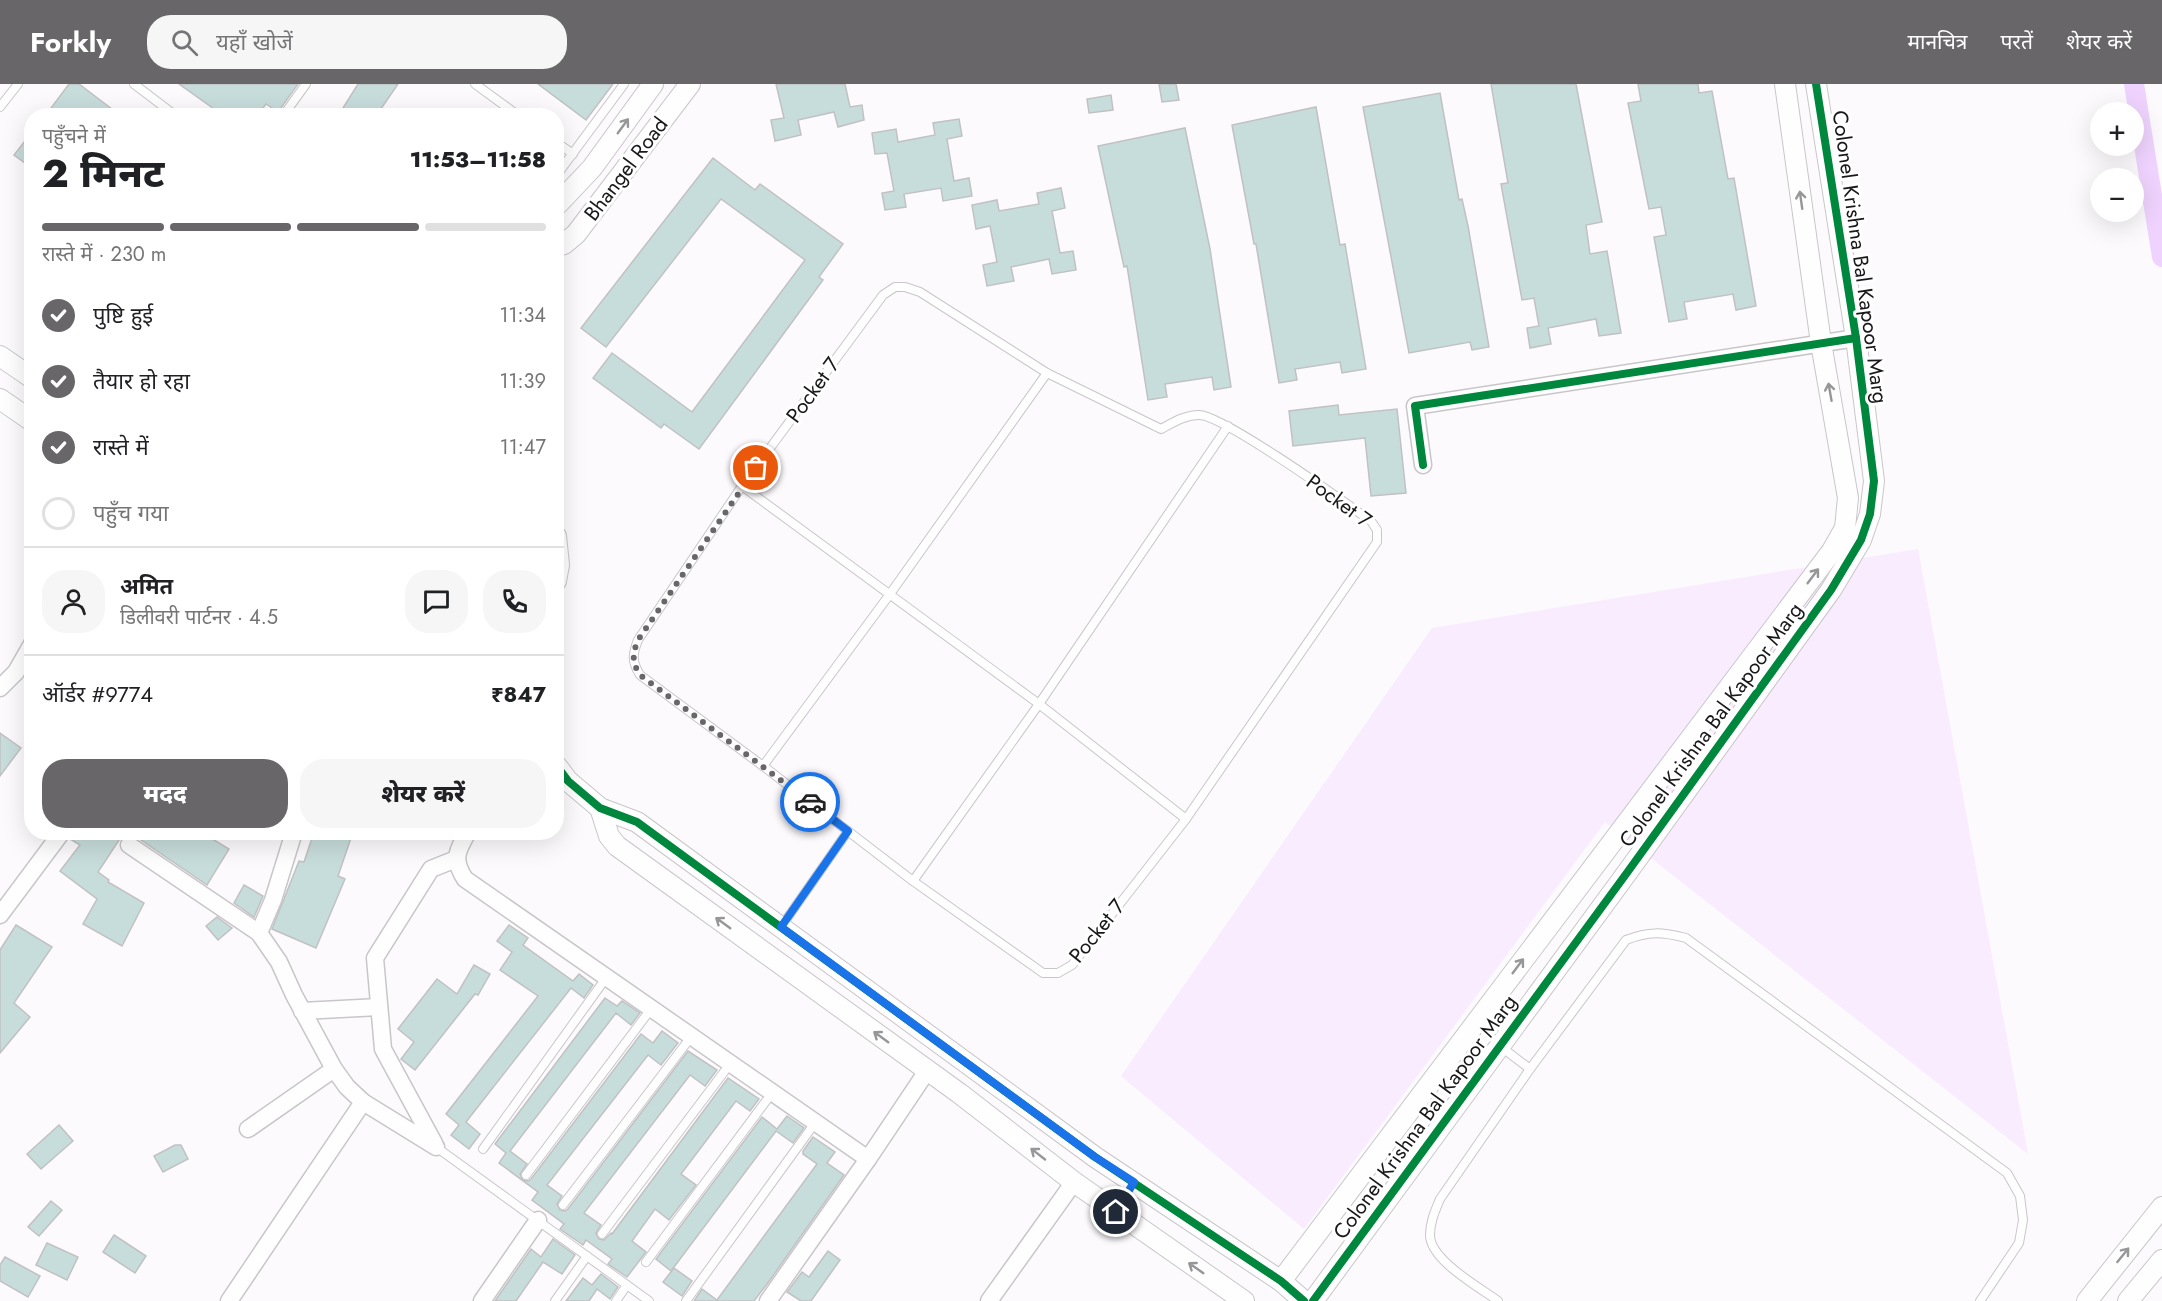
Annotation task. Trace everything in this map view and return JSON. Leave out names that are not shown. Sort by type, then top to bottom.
[{"type":"street","name":"Bhangel Road","points":[[564,198],[592,168],[653,84]]},
{"type":"street","name":"Bhangel Road","points":[[564,244],[576,234],[690,84]]},
{"type":"street","points":[[1281,1281],[1832,551],[1845,528],[1848,498],[1821,343],[1785,84]]},
{"type":"street","name":"Colonel Krishna Bal Kapoor Marg","points":[[1313,1301],[1824,600],[1861,540],[1870,514],[1874,480],[1856,338],[1816,84]]},
{"type":"street","points":[[592,168],[613,185]]},
{"type":"street","points":[[1423,465],[1415,406],[1856,338]]},
{"type":"street","points":[[0,356],[24,372]]},
{"type":"street","points":[[0,399],[24,416]]},
{"type":"street","points":[[0,688],[16,672],[24,658]]},
{"type":"street","points":[[564,776],[600,808],[637,822],[1095,1157],[1281,1281],[1304,1301]]},
{"type":"street","points":[[600,808],[609,837],[617,846],[958,1092],[1074,1182],[1244,1301]]},
{"type":"street","points":[[0,913],[56,840]]},
{"type":"street","points":[[258,933],[273,900],[292,840]]},
{"type":"street","points":[[463,840],[456,859],[465,879],[868,1159]]},
{"type":"street","points":[[129,845],[258,933],[279,962],[302,1011],[346,1087],[363,1102],[436,1147]]},
{"type":"street","points":[[436,1147],[383,1049],[375,958],[431,869],[456,859]]},
{"type":"street","points":[[302,1011],[379,1007]]},
{"type":"street","points":[[248,1129],[334,1069]]},
{"type":"street","points":[[958,1092],[978,1070]]},
{"type":"street","points":[[768,1301],[927,1071]]},
{"type":"street","points":[[229,1301],[363,1102]]},
{"type":"street","points":[[989,1301],[1074,1182]]},
{"type":"street","points":[[1116,1212],[1134,1182]]},
{"type":"street","points":[[2087,1301],[2162,1207]]},
{"type":"street","points":[[482,1301],[538,1220]]},
{"type":"street","points":[[2128,1301],[2162,1260]]},
{"type":"lane","points":[[0,107],[18,84]]},
{"type":"lane","points":[[134,84],[166,108]]},
{"type":"lane","points":[[290,108],[306,84]]},
{"type":"lane","points":[[475,84],[508,108]]},
{"type":"lane","points":[[564,166],[624,84]]},
{"type":"lane","points":[[564,148],[573,154]]},
{"type":"lane","name":"Pocket 7","points":[[895,287],[905,287],[920,292],[1047,373],[1161,429],[1182,418],[1202,415],[1228,426],[1371,521],[1377,530],[1377,542],[1186,819],[1072,965],[1058,973],[1043,973],[913,881],[640,675],[633,665],[633,655],[638,640],[742,486],[884,295],[895,287]]},
{"type":"lane","points":[[763,766],[890,594],[1047,373]]},
{"type":"lane","points":[[913,881],[1039,704],[1228,426]]},
{"type":"lane","points":[[742,486],[1039,704],[1186,819]]},
{"type":"lane","points":[[781,927],[848,831]]},
{"type":"lane","points":[[1498,1301],[1450,1266],[1434,1250],[1430,1237],[1432,1219],[1440,1199],[1530,1069],[1626,940],[1644,933],[1665,932],[1686,938],[2007,1173],[2020,1196],[2023,1220],[2019,1243],[1980,1301]]},
{"type":"lane","points":[[483,1149],[606,978]]},
{"type":"lane","points":[[526,1175],[651,1009]]},
{"type":"lane","points":[[563,1205],[691,1037]]},
{"type":"lane","points":[[1500,1046],[1530,1069]]},
{"type":"lane","points":[[602,1234],[730,1064]]},
{"type":"lane","points":[[646,1262],[772,1093]]},
{"type":"lane","points":[[686,1301],[815,1123]]},
{"type":"lane","points":[[436,1147],[649,1301]]},
{"type":"lane","points":[[555,1301],[587,1256]]},
{"type":"lane","points":[[616,1301],[627,1285]]},
{"type":"shaded area","points":[[1918,549],[2028,1154],[1605,822],[1304,1229],[1121,1076],[1432,628]]},
{"type":"building","points":[[69,84],[79,84],[110,108],[51,108]]},
{"type":"building","points":[[179,84],[298,84],[281,108],[272,108],[266,104],[263,108],[213,108]]},
{"type":"building","points":[[358,84],[398,84],[382,108],[343,108]]},
{"type":"building","points":[[538,84],[613,84],[586,120]]},
{"type":"building","points":[[776,84],[845,84],[850,107],[862,105],[864,120],[838,127],[834,112],[798,120],[801,135],[775,141],[771,120],[784,118]]},
{"type":"building","points":[[1159,84],[1176,84],[1179,100],[1162,102]]},
{"type":"building","points":[[1491,84],[1576,84],[1602,222],[1586,225],[1590,254],[1607,251],[1621,333],[1599,336],[1596,319],[1548,328],[1551,344],[1530,348],[1527,328],[1539,326],[1534,298],[1522,300],[1501,184],[1508,183]]},
{"type":"building","points":[[1638,84],[1698,84],[1699,93],[1712,91],[1728,179],[1734,178],[1756,306],[1736,310],[1733,294],[1684,302],[1687,319],[1669,322],[1654,237],[1666,235],[1661,207],[1649,209],[1628,103],[1641,101]]},
{"type":"building","points":[[1440,93],[1459,200],[1462,199],[1468,226],[1489,347],[1472,350],[1470,342],[1409,353],[1363,107]]},
{"type":"building","points":[[1111,95],[1113,110],[1089,113],[1087,99]]},
{"type":"building","points":[[1316,107],[1340,245],[1345,244],[1366,369],[1342,373],[1340,362],[1295,369],[1297,380],[1279,383],[1256,244],[1254,244],[1232,125]]},
{"type":"building","points":[[959,119],[962,136],[947,139],[954,181],[969,178],[972,196],[943,201],[941,188],[904,194],[906,207],[885,210],[882,193],[894,191],[887,153],[875,154],[872,133],[896,129],[898,142],[935,135],[933,123]]},
{"type":"building","points":[[1185,128],[1210,249],[1231,387],[1214,390],[1212,377],[1165,384],[1167,397],[1148,400],[1127,266],[1124,267],[1098,146]]},
{"type":"building","points":[[24,142],[24,162],[14,155]]},
{"type":"building","points":[[713,158],[755,190],[760,184],[843,244],[819,277],[823,280],[699,449],[664,424],[661,428],[593,378],[612,353],[692,412],[805,260],[721,199],[606,347],[581,328]]},
{"type":"building","points":[[1061,188],[1065,208],[1052,211],[1060,253],[1073,251],[1076,270],[1052,274],[1049,259],[1011,267],[1014,281],[987,286],[983,265],[997,262],[990,226],[976,229],[972,205],[997,200],[999,211],[1039,204],[1037,193]]},
{"type":"building","points":[[1338,405],[1339,415],[1397,409],[1406,493],[1371,496],[1365,438],[1293,446],[1289,411]]},
{"type":"building","points":[[0,733],[21,748],[0,776]]},
{"type":"building","points":[[72,840],[119,840],[98,872],[109,880],[108,882],[144,903],[122,946],[83,924],[97,899],[60,871],[80,845]]},
{"type":"building","points":[[141,840],[214,840],[229,849],[207,885]]},
{"type":"building","points":[[311,840],[350,840],[338,876],[345,879],[316,948],[272,929],[299,861],[304,862]]},
{"type":"building","points":[[244,885],[263,896],[254,917],[234,903]]},
{"type":"building","points":[[217,917],[232,928],[218,940],[206,926]]},
{"type":"building","points":[[16,925],[52,947],[14,1003],[30,1017],[0,1053],[0,950]]},
{"type":"building","points":[[509,925],[528,938],[523,945],[573,981],[579,974],[593,985],[584,998],[571,988],[466,1122],[480,1134],[469,1149],[451,1135],[459,1125],[446,1114],[538,996],[500,970],[512,952],[497,941]]},
{"type":"building","points":[[474,965],[490,974],[478,995],[475,994],[415,1070],[401,1059],[414,1042],[398,1029],[437,979],[457,994]]},
{"type":"building","points":[[605,998],[617,1006],[622,1001],[640,1013],[631,1025],[616,1013],[510,1151],[527,1164],[520,1174],[523,1180],[531,1179],[641,1034],[653,1043],[662,1031],[678,1043],[661,1065],[648,1055],[547,1185],[562,1196],[557,1204],[560,1210],[568,1209],[688,1051],[717,1070],[705,1086],[690,1075],[584,1213],[601,1225],[596,1233],[599,1239],[604,1240],[612,1234],[728,1078],[759,1099],[750,1111],[736,1101],[681,1174],[696,1185],[669,1220],[655,1209],[632,1241],[646,1252],[627,1277],[608,1264],[612,1259],[586,1240],[583,1245],[560,1229],[564,1224],[532,1200],[538,1192],[499,1163],[506,1153],[495,1144]]},
{"type":"building","points":[[787,1116],[804,1128],[793,1143],[776,1131],[671,1271],[656,1259],[762,1117],[777,1129]]},
{"type":"building","points":[[59,1125],[73,1141],[41,1169],[27,1154]]},
{"type":"building","points":[[813,1137],[835,1152],[827,1163],[844,1175],[770,1280],[754,1301],[694,1301],[702,1289],[717,1300],[817,1164],[803,1154]]},
{"type":"building","points":[[175,1145],[181,1145],[188,1159],[163,1172],[154,1156]]},
{"type":"building","points":[[51,1201],[62,1210],[39,1236],[28,1227]]},
{"type":"building","points":[[114,1235],[146,1256],[135,1273],[103,1252]]},
{"type":"building","points":[[553,1239],[575,1255],[562,1274],[543,1262],[516,1301],[495,1301],[531,1249],[541,1257]]},
{"type":"building","points":[[47,1243],[78,1257],[67,1280],[36,1265]]},
{"type":"building","points":[[828,1251],[840,1260],[811,1301],[801,1301],[787,1292],[802,1272],[809,1277]]},
{"type":"building","points":[[5,1257],[40,1276],[28,1297],[0,1281],[0,1265]]},
{"type":"building","points":[[674,1268],[692,1281],[682,1296],[663,1282]]},
{"type":"building","points":[[601,1274],[618,1287],[610,1299],[597,1289],[589,1301],[566,1301],[583,1278],[592,1285]]},
{"type":"waterway","points":[[2134,84],[2162,257]]},
{"type":"cycle path","points":[[1313,1301],[1831,590],[1861,540],[1870,514],[1874,481],[1856,338],[1816,84]]},
{"type":"cycle path","points":[[1423,465],[1415,406],[1856,338]]},
{"type":"cycle path","points":[[564,776],[600,808],[637,822],[1095,1157],[1281,1281],[1304,1301]]},
{"type":"way so far","points":[[756,468],[638,640],[633,655],[633,665],[640,675],[810,802]]},
{"type":"route","points":[[810,802],[848,831],[781,927],[1095,1157],[1134,1182],[1116,1212]]}]
